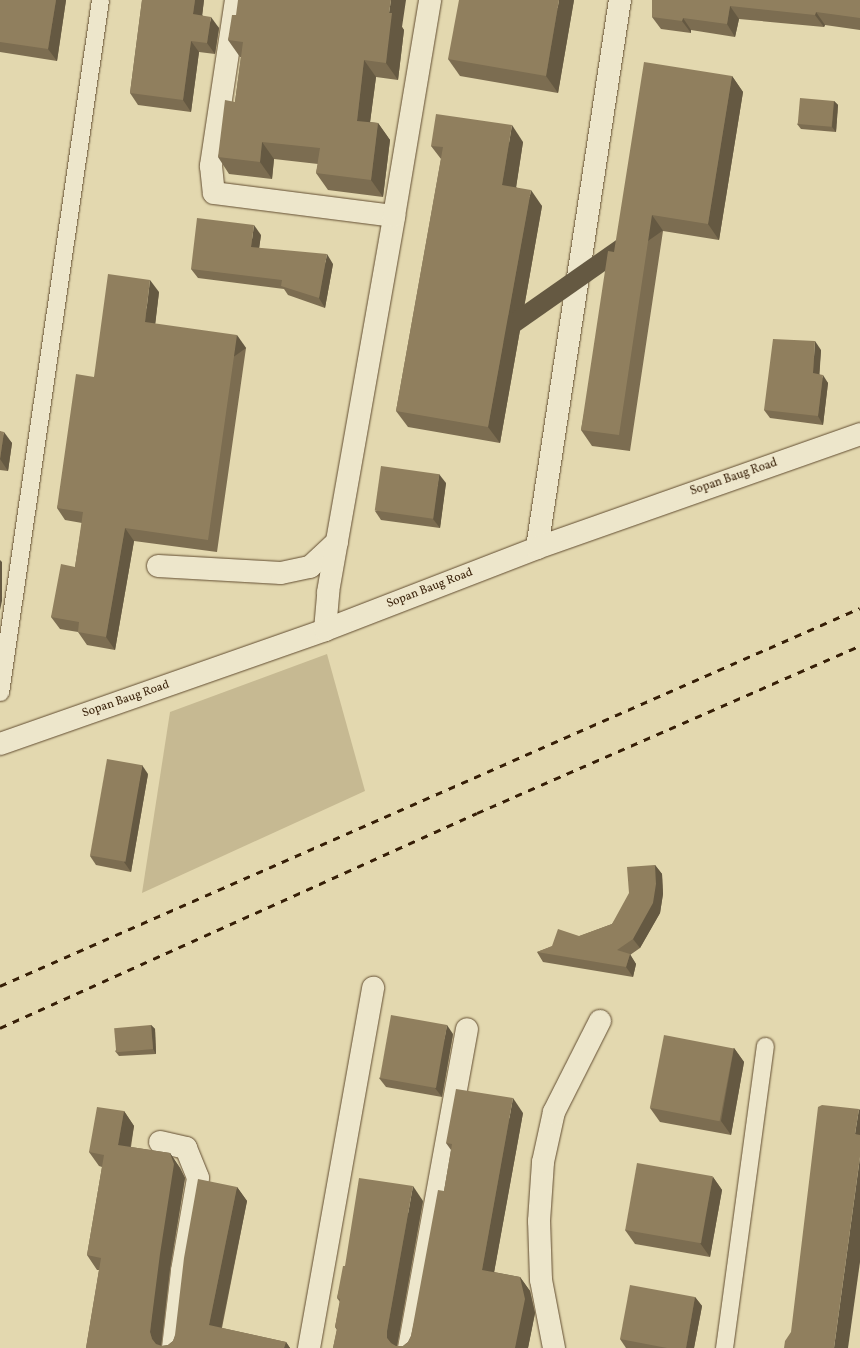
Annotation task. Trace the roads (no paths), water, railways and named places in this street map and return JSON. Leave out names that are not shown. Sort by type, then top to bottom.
[{"type":"street","points":[[236,0],[211,166],[214,193],[394,216]]},
{"type":"street","points":[[325,630],[328,592],[430,0]]},
{"type":"street","points":[[537,548],[620,0]]},
{"type":"street","name":"Sopan Baug Road","points":[[0,744],[325,630],[537,548],[860,434]]},
{"type":"street","points":[[158,566],[281,573],[310,567],[337,542]]},
{"type":"street","points":[[309,1348],[373,988]]},
{"type":"street","points":[[554,1348],[541,1280],[539,1221],[543,1162],[554,1112],[600,1021]]},
{"type":"street","points":[[409,1348],[467,1029]]},
{"type":"street","points":[[160,1142],[186,1148],[198,1178],[182,1270],[173,1348]]},
{"type":"lane","points":[[0,692],[100,0]]},
{"type":"lane","points":[[724,1348],[765,1046]]},
{"type":"railway","points":[[0,986],[860,608]]},
{"type":"railway","points":[[0,1028],[477,813],[860,646]]}]
